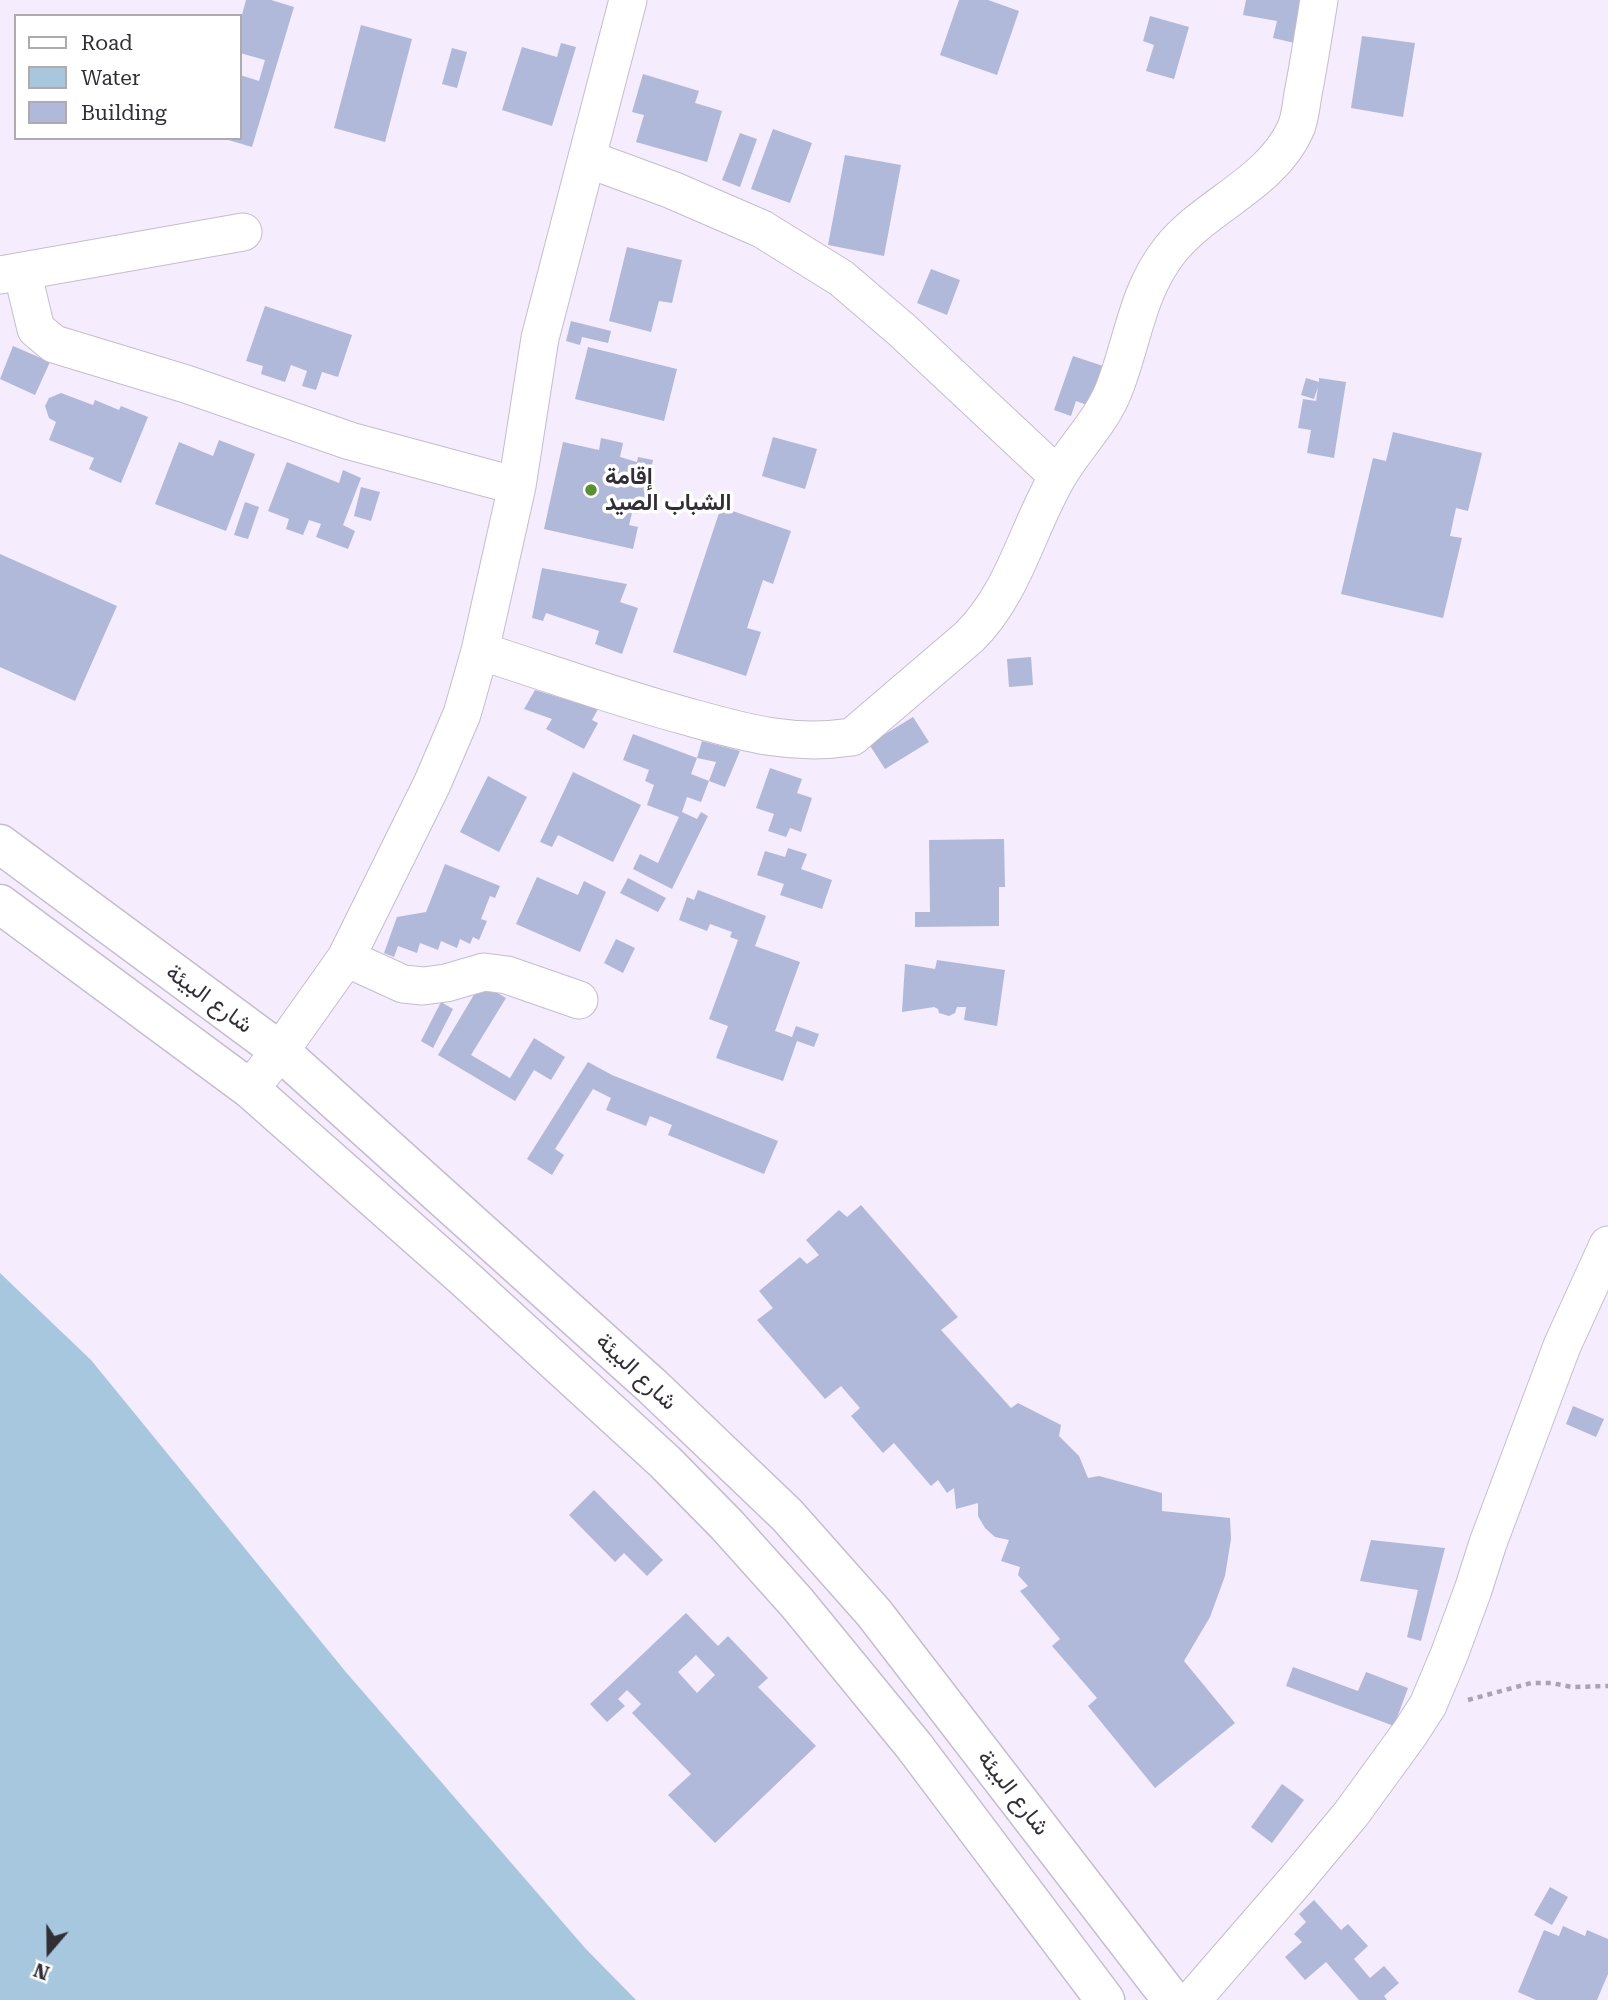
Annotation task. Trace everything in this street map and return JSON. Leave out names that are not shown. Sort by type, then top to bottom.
[{"type":"main road","name":"شارع البيئة","points":[[0,844],[280,1051],[653,1387],[787,1515],[874,1613],[1172,2000]]},
{"type":"main road","name":"شارع البيئة","points":[[0,904],[250,1089],[463,1277],[665,1461],[797,1603],[914,1746],[1105,2000]]},
{"type":"street","points":[[250,1089],[346,958],[432,784],[463,713],[480,651],[517,486],[540,338],[628,0]]},
{"type":"street","points":[[480,651],[655,708],[758,736],[827,740],[852,737],[986,621],[1001,598],[1058,476],[1112,394],[1139,306],[1156,270],[1185,234],[1272,163],[1285,148],[1297,127],[1319,0]]},
{"type":"street","points":[[588,159],[672,190],[762,229],[841,278],[904,331],[1058,476]]},
{"type":"street","points":[[243,232],[11,273],[36,329],[54,344],[186,384],[349,441],[517,486]]},
{"type":"street","points":[[346,958],[403,984],[423,986],[446,983],[484,972],[507,975],[579,1000]]},
{"type":"street","points":[[1192,2000],[1297,1881],[1351,1814],[1428,1704],[1450,1655],[1488,1543],[1562,1346],[1608,1245]]},
{"type":"path","points":[[1428,1704],[1478,1699],[1531,1683],[1572,1687],[1608,1686]]},
{"type":"water","points":[[0,1273],[91,1360],[345,1671],[585,1948],[636,2000],[0,2000]]},
{"type":"building","points":[[246,0],[271,0],[294,7],[252,147],[228,140],[242,140],[242,76],[259,81],[265,60],[242,54],[242,15]]},
{"type":"building","points":[[959,0],[988,0],[1019,11],[997,75],[940,55]]},
{"type":"building","points":[[1246,0],[1308,0],[1299,44],[1273,38],[1277,21],[1243,15]]},
{"type":"building","points":[[1150,16],[1189,27],[1174,79],[1146,71],[1154,45],[1143,41]]},
{"type":"building","points":[[361,25],[412,39],[385,142],[334,128]]},
{"type":"building","points":[[1362,36],[1415,43],[1403,117],[1351,108]]},
{"type":"building","points":[[561,43],[576,47],[552,126],[502,110],[522,47],[557,57]]},
{"type":"building","points":[[452,48],[467,52],[457,88],[442,84]]},
{"type":"building","points":[[643,74],[699,91],[695,103],[722,111],[707,162],[636,142],[644,115],[632,112]]},
{"type":"building","points":[[773,129],[812,143],[790,203],[751,189]]},
{"type":"building","points":[[740,133],[757,139],[740,187],[722,180]]},
{"type":"building","points":[[845,155],[901,165],[884,256],[828,245]]},
{"type":"building","points":[[627,247],[682,260],[672,303],[659,301],[651,332],[609,321]]},
{"type":"building","points":[[931,269],[960,280],[947,315],[917,303]]},
{"type":"building","points":[[265,306],[352,335],[338,377],[322,372],[316,390],[302,386],[307,371],[291,365],[285,382],[261,374],[263,366],[246,361]]},
{"type":"building","points":[[571,321],[611,331],[608,343],[582,337],[580,345],[566,341]]},
{"type":"building","points":[[13,346],[50,362],[35,395],[0,379]]},
{"type":"building","points":[[588,347],[677,369],[664,421],[575,399]]},
{"type":"building","points":[[1073,356],[1115,370],[1101,410],[1076,401],[1071,416],[1054,410]]},
{"type":"building","points":[[1306,378],[1319,382],[1319,378],[1346,382],[1334,458],[1307,453],[1311,430],[1298,428],[1303,399],[1316,401],[1318,387],[1314,399],[1301,395]]},
{"type":"building","points":[[61,393],[93,405],[95,400],[119,410],[121,406],[148,417],[121,483],[89,469],[94,458],[49,440],[56,422],[49,418],[45,406],[49,398]]},
{"type":"building","points":[[1393,432],[1482,453],[1468,511],[1456,508],[1450,536],[1462,538],[1443,618],[1341,594],[1373,458],[1386,461]]},
{"type":"building","points":[[773,437],[817,449],[805,489],[762,476]]},
{"type":"building","points":[[601,438],[623,443],[620,457],[637,462],[638,457],[653,460],[644,502],[640,501],[637,514],[632,513],[629,525],[638,527],[633,549],[544,529],[563,442],[599,450]]},
{"type":"building","points":[[219,440],[255,454],[226,531],[155,504],[179,442],[213,456]]},
{"type":"building","points":[[287,462],[339,483],[343,470],[361,478],[343,525],[355,531],[348,549],[316,537],[321,524],[309,520],[303,535],[286,529],[289,519],[268,511]]},
{"type":"building","points":[[361,487],[380,492],[371,521],[354,516]]},
{"type":"building","points":[[245,502],[259,507],[248,539],[234,535]]},
{"type":"building","points":[[721,507],[791,531],[773,584],[763,580],[747,628],[761,632],[746,676],[673,652]]},
{"type":"building","points":[[0,554],[117,606],[75,701],[0,667]]},
{"type":"building","points":[[542,568],[627,584],[620,602],[638,608],[622,654],[595,644],[599,631],[546,613],[543,621],[532,618]]},
{"type":"building","points":[[1031,657],[1033,685],[1009,687],[1007,659]]},
{"type":"building","points":[[535,690],[598,709],[592,720],[598,723],[584,749],[546,729],[552,719],[524,709]]},
{"type":"building","points":[[913,717],[929,742],[885,769],[869,744]]},
{"type":"building","points":[[633,734],[697,758],[691,774],[709,781],[701,802],[687,797],[682,812],[697,819],[701,812],[708,816],[672,889],[633,869],[640,854],[658,863],[679,817],[647,805],[654,785],[645,781],[649,770],[623,760]]},
{"type":"building","points":[[702,741],[740,751],[725,787],[709,781],[716,762],[697,758]]},
{"type":"building","points":[[770,768],[802,779],[797,793],[812,798],[801,832],[790,828],[786,837],[768,831],[774,814],[756,808]]},
{"type":"building","points":[[573,772],[641,805],[613,862],[558,835],[552,847],[540,842]]},
{"type":"building","points":[[488,776],[527,797],[499,852],[460,832]]},
{"type":"building","points":[[1004,839],[1005,887],[999,887],[999,926],[915,927],[915,912],[930,912],[929,840]]},
{"type":"building","points":[[788,848],[807,854],[801,869],[832,880],[822,909],[780,895],[784,884],[757,875],[765,851],[785,857]]},
{"type":"building","points":[[445,864],[500,886],[495,898],[490,896],[481,919],[487,921],[479,940],[473,937],[470,944],[460,939],[457,948],[441,941],[438,950],[420,943],[417,953],[398,946],[394,957],[384,953],[397,917],[426,912]]},
{"type":"building","points":[[537,877],[578,895],[584,881],[606,892],[580,952],[516,924]]},
{"type":"building","points":[[628,878],[666,898],[658,912],[620,893]]},
{"type":"building","points":[[698,890],[766,916],[755,946],[800,962],[775,1031],[792,1037],[796,1026],[819,1034],[814,1047],[797,1041],[783,1081],[716,1058],[728,1026],[709,1019],[738,940],[730,937],[732,932],[710,924],[707,931],[679,920],[687,897],[694,900]]},
{"type":"building","points":[[616,939],[635,948],[623,973],[604,963]]},
{"type":"building","points":[[937,960],[1005,970],[997,1026],[964,1020],[966,1007],[957,1007],[955,1013],[949,1016],[939,1013],[934,1007],[902,1012],[905,964],[935,969]]},
{"type":"building","points":[[481,983],[506,998],[471,1055],[510,1078],[534,1038],[565,1057],[551,1080],[534,1070],[515,1101],[438,1055]]},
{"type":"building","points":[[441,1002],[453,1009],[433,1048],[421,1041]]},
{"type":"building","points":[[588,1062],[612,1075],[778,1141],[764,1174],[668,1135],[672,1125],[650,1116],[646,1126],[606,1110],[611,1098],[593,1089],[555,1149],[564,1155],[552,1175],[527,1159]]},
{"type":"building","points":[[861,1205],[958,1317],[941,1330],[1011,1408],[1018,1403],[1061,1425],[1059,1436],[1079,1456],[1088,1478],[1099,1476],[1162,1493],[1162,1511],[1230,1518],[1231,1539],[1225,1576],[1210,1617],[1184,1661],[1235,1723],[1155,1788],[1088,1706],[1097,1698],[1052,1646],[1060,1639],[1020,1591],[1028,1586],[1018,1575],[1020,1567],[1001,1561],[1009,1540],[995,1537],[985,1528],[978,1516],[978,1503],[956,1509],[954,1488],[947,1493],[938,1480],[931,1486],[894,1443],[883,1453],[851,1416],[860,1408],[841,1386],[825,1399],[757,1320],[773,1308],[759,1291],[800,1257],[807,1264],[819,1255],[806,1240],[839,1210],[847,1217]]},
{"type":"building","points":[[1573,1406],[1604,1419],[1596,1437],[1566,1424]]},
{"type":"building","points":[[594,1490],[663,1560],[647,1576],[624,1553],[615,1562],[569,1515]]},
{"type":"building","points":[[1371,1540],[1445,1548],[1421,1641],[1407,1637],[1418,1590],[1360,1581]]},
{"type":"building","points":[[686,1613],[718,1646],[728,1636],[768,1678],[758,1687],[816,1746],[715,1843],[668,1795],[691,1774],[632,1713],[641,1704],[627,1690],[618,1699],[625,1706],[607,1722],[590,1704]],"holes":[[[696,1655],[715,1675],[697,1693],[678,1672]]]},
{"type":"building","points":[[1293,1667],[1358,1691],[1366,1672],[1408,1688],[1394,1726],[1286,1686]]},
{"type":"building","points":[[1282,1784],[1304,1800],[1272,1843],[1251,1827]]},
{"type":"building","points":[[1550,1887],[1568,1897],[1552,1925],[1534,1915]]},
{"type":"building","points":[[1314,1900],[1341,1930],[1348,1924],[1368,1946],[1354,1959],[1370,1978],[1384,1966],[1399,1983],[1384,1996],[1387,2000],[1359,2000],[1326,1962],[1305,1980],[1285,1957],[1302,1942],[1294,1934],[1306,1922],[1299,1914]]},
{"type":"building","points":[[1563,1926],[1585,1936],[1587,1930],[1608,1939],[1608,1974],[1597,2000],[1536,2000],[1518,1992],[1544,1930],[1559,1936]]},
{"type":"place","name":"إقامة الشباب الصيد","points":[[591,490]]}]
